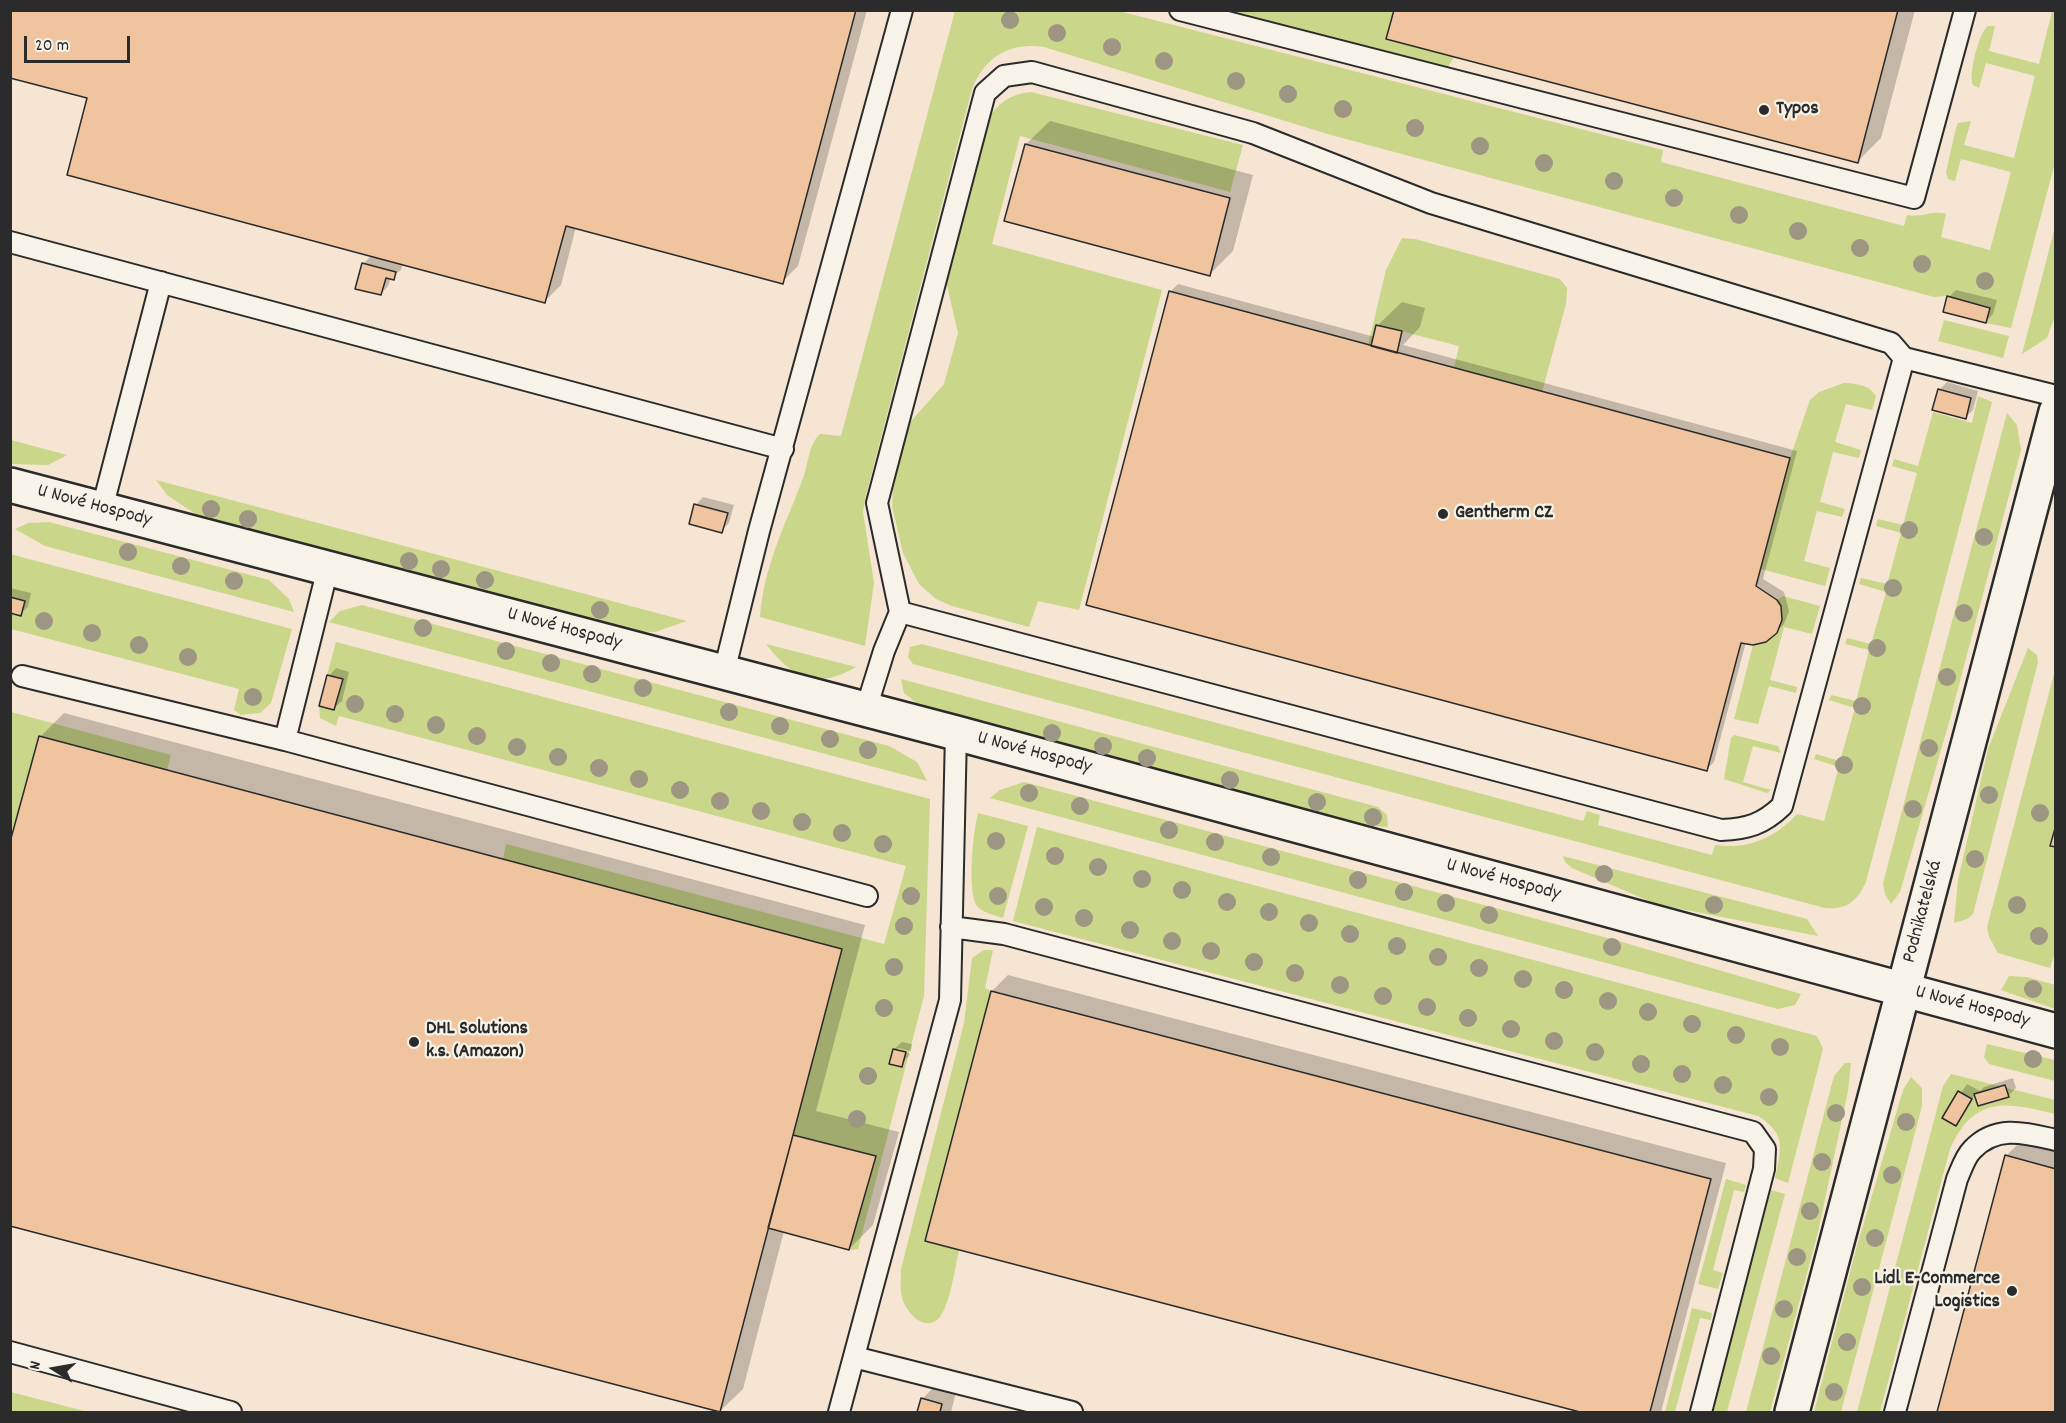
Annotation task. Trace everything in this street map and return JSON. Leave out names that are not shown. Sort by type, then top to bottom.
[{"type":"street","name":"Podnikatelská","points":[[1792,1413],[2055,412]]},
{"type":"street","name":"U Nové Hospody","points":[[10,485],[866,709],[2055,1030]]},
{"type":"lane","points":[[724,672],[902,10]]},
{"type":"lane","points":[[1179,10],[1914,198],[1965,10]]},
{"type":"lane","points":[[866,709],[884,651],[900,612],[877,503],[985,93],[1004,76],[1032,72],[1253,133],[1431,203],[1891,343],[1904,358],[2055,396]]},
{"type":"lane","points":[[10,242],[783,449]]},
{"type":"lane","points":[[102,509],[161,282]]},
{"type":"lane","points":[[900,612],[1710,827],[1722,830],[1745,829],[1765,821],[1782,806],[1904,358]]},
{"type":"lane","points":[[285,740],[328,568]]},
{"type":"lane","points":[[22,676],[285,740],[867,896]]},
{"type":"lane","points":[[839,1413],[950,1000],[956,733]]},
{"type":"lane","points":[[951,927],[1004,934],[1753,1132],[1765,1149],[1764,1168],[1701,1413]]},
{"type":"lane","points":[[1895,1413],[1957,1179],[1971,1150],[1995,1133],[2024,1132],[2055,1140]]},
{"type":"lane","points":[[10,1352],[231,1413]]},
{"type":"lane","points":[[854,1357],[1072,1413]]},
{"type":"green space","points":[[955,11],[1119,11],[1663,150],[1661,162],[1904,226],[1907,215],[1946,214],[1941,237],[1990,250],[2011,172],[1961,159],[1955,181],[1948,179],[1946,172],[1956,128],[1958,123],[1971,121],[1964,145],[2014,158],[2035,76],[1986,63],[1979,88],[1973,85],[1972,80],[1975,54],[1985,30],[1988,26],[1995,26],[1989,51],[2039,64],[2052,11],[2055,11],[2055,163],[2011,328],[1986,323],[1990,307],[1946,296],[1934,297],[1331,135],[1044,47],[1031,46],[1009,50],[991,60],[977,78],[972,89],[866,495],[863,512],[874,583],[865,646],[760,617],[762,598],[770,564],[813,445],[820,434],[841,436]]},
{"type":"green space","points":[[1219,11],[1394,11],[1387,39],[1454,57],[1446,70]]},
{"type":"green space","points":[[1031,92],[1243,145],[1230,192],[1020,136],[992,244],[1162,290],[1079,610],[1038,601],[1029,627],[952,606],[936,599],[919,584],[903,553],[892,506],[894,471],[904,429],[944,384],[958,333],[945,277],[987,121],[1005,100]]},
{"type":"green space","points":[[2055,227],[2055,316],[2047,338],[2022,354]]},
{"type":"green space","points":[[1402,238],[1415,239],[1560,279],[1567,288],[1566,304],[1542,392],[1454,368],[1459,346],[1377,325],[1371,346],[1368,345],[1386,270]]},
{"type":"green space","points":[[1944,320],[2009,336],[2003,358],[1938,341]]},
{"type":"green space","points":[[1844,383],[1866,387],[1876,396],[1872,410],[1846,404],[1835,442],[1861,450],[1859,458],[1833,452],[1820,502],[1845,509],[1842,517],[1817,511],[1804,561],[1830,568],[1825,586],[1761,569],[1790,458],[1810,400],[1819,392]]},
{"type":"green space","points":[[1978,396],[1992,402],[1866,882],[1855,899],[1845,906],[1825,908],[913,664],[908,657],[910,647],[922,644],[1583,821],[1587,811],[1600,815],[1598,825],[1712,855],[1715,845],[1739,846],[1770,836],[1797,814],[1824,821],[1839,767],[1814,759],[1816,754],[1840,761],[1855,708],[1829,700],[1831,695],[1856,701],[1869,650],[1845,644],[1847,638],[1871,644],[1886,592],[1859,584],[1861,578],[1887,584],[1901,533],[1876,526],[1878,519],[1903,525],[1917,473],[1892,466],[1894,459],[1918,466],[1933,412],[1972,423]]},
{"type":"green space","points":[[2007,413],[2017,425],[2021,450],[1950,719],[1900,892],[1891,904],[1885,894],[1883,883]]},
{"type":"green space","points":[[11,440],[67,455],[48,465],[11,464]]},
{"type":"green space","points":[[156,480],[687,621],[655,632],[626,631],[200,517],[167,495]]},
{"type":"green space","points":[[49,522],[269,580],[289,599],[294,612],[45,546],[15,529],[28,523]]},
{"type":"green space","points":[[10,554],[292,629],[271,703],[260,713],[241,715],[234,710],[239,689],[11,629]]},
{"type":"green space","points":[[1783,596],[1820,606],[1812,634],[1784,627],[1770,680],[1797,687],[1796,693],[1769,686],[1758,724],[1734,719],[1753,645],[1761,643],[1778,629],[1782,616],[1777,600]]},
{"type":"green space","points":[[362,605],[889,746],[917,762],[927,781],[329,622],[340,611]]},
{"type":"green space","points":[[336,642],[930,799],[924,996],[858,1249],[849,1250],[876,1156],[793,1135],[842,949],[503,859],[506,844],[884,944],[906,866],[339,716],[336,726],[320,718],[319,706],[334,710],[343,680],[327,675]]},
{"type":"green space","points":[[766,644],[856,667],[829,678],[806,677],[786,666]]},
{"type":"green space","points":[[2028,648],[2037,655],[2038,662],[1973,914],[1967,919],[1954,923],[1958,880],[1988,749]]},
{"type":"green space","points":[[2055,670],[2056,825],[2050,846],[2055,847],[2056,949],[2050,968],[1998,953],[1989,937],[1987,927]]},
{"type":"green space","points":[[901,679],[1378,807],[1387,815],[1388,827],[1349,824],[925,710],[904,693]]},
{"type":"green space","points":[[11,712],[171,755],[167,770],[39,736],[11,842]]},
{"type":"green space","points":[[1734,735],[1778,746],[1781,753],[1753,746],[1743,782],[1771,790],[1767,793],[1724,779],[1731,738]]},
{"type":"green space","points":[[1024,782],[1615,940],[1801,994],[1795,1005],[1778,1009],[990,798],[1000,790]]},
{"type":"green space","points":[[978,813],[1028,826],[1003,918],[982,910],[974,899],[972,861]]},
{"type":"green space","points":[[1037,827],[1817,1036],[1823,1049],[1788,1183],[1775,1178],[1780,1150],[1778,1136],[1774,1129],[1758,1116],[1013,921]]},
{"type":"green space","points":[[1563,856],[1807,919],[1818,936],[1656,904],[1572,868],[1565,862]]},
{"type":"green space","points":[[984,950],[993,950],[985,988],[991,991],[925,1241],[959,1250],[952,1286],[943,1312],[939,1318],[927,1323],[916,1319],[904,1303],[901,1291],[901,1269],[964,1023],[972,958]]},
{"type":"green space","points":[[2009,976],[2027,977],[2055,985],[2055,1009],[2001,990]]},
{"type":"green space","points":[[1987,1044],[2055,1060],[2055,1081],[1989,1064],[1984,1057]]},
{"type":"green space","points":[[1845,1063],[1851,1063],[1848,1091],[1818,1232],[1770,1412],[1746,1412],[1834,1076]]},
{"type":"green space","points":[[1951,1074],[2055,1100],[2055,1114],[2022,1107],[1994,1107],[1981,1111],[1970,1119],[1959,1132],[1950,1149],[1880,1412],[1857,1412],[1943,1086]]},
{"type":"green space","points":[[1911,1077],[1922,1088],[1922,1106],[1841,1412],[1814,1412],[1855,1253],[1903,1090]]},
{"type":"green space","points":[[1726,1179],[1746,1185],[1744,1192],[1734,1190],[1713,1270],[1723,1273],[1718,1289],[1698,1284]]},
{"type":"green space","points":[[1771,1190],[1785,1194],[1727,1412],[1713,1412]]},
{"type":"green space","points":[[1692,1308],[1712,1313],[1711,1320],[1700,1318],[1675,1412],[1665,1412]]},
{"type":"green space","points":[[11,1392],[88,1412],[11,1412]]},
{"type":"building","points":[[10,10],[856,10],[783,284],[566,226],[545,303],[67,175],[87,98],[10,78]]},
{"type":"building","name":"Typos","points":[[1394,10],[1898,10],[1858,163],[1386,39]]},
{"type":"building","points":[[1025,144],[1230,198],[1210,276],[1004,221]]},
{"type":"building","points":[[362,263],[396,272],[394,280],[386,278],[381,295],[355,289]]},
{"type":"building","name":"Gentherm CZ","points":[[1169,291],[1790,458],[1756,586],[1777,600],[1781,606],[1782,620],[1777,633],[1766,642],[1753,645],[1741,643],[1707,771],[1086,605]]},
{"type":"building","points":[[1947,296],[1990,308],[1986,323],[1943,312]]},
{"type":"building","points":[[1376,325],[1402,331],[1397,353],[1371,346]]},
{"type":"building","points":[[1938,389],[1971,398],[1966,419],[1932,410]]},
{"type":"building","points":[[694,504],[728,513],[722,533],[689,524]]},
{"type":"building","points":[[10,597],[25,601],[21,616],[10,613]]},
{"type":"building","points":[[327,675],[343,679],[334,710],[319,706]]},
{"type":"building","name":"DHL Solutions k.s. (Amazon)","points":[[39,736],[842,949],[720,1412],[10,1226],[10,842]]},
{"type":"building","points":[[2056,825],[2056,847],[2050,846]]},
{"type":"building","points":[[991,991],[1711,1179],[1650,1412],[1580,1412],[925,1241]]},
{"type":"building","points":[[893,1049],[906,1052],[902,1067],[889,1064]]},
{"type":"building","points":[[2005,1085],[2009,1097],[1978,1106],[1974,1094]]},
{"type":"building","points":[[1958,1091],[1972,1099],[1956,1126],[1942,1118]]},
{"type":"building","points":[[793,1135],[876,1156],[849,1250],[768,1228]]},
{"type":"building","name":"Lidl E-Commerce Logistics","points":[[2005,1155],[2056,1169],[2056,1412],[1937,1412]]},
{"type":"building","points":[[921,1398],[942,1404],[940,1412],[917,1412]]},
{"type":"place","name":"Typos","points":[[1764,110]]},
{"type":"place","name":"Gentherm CZ","points":[[1443,514]]},
{"type":"place","name":"DHL Solutions k.s. (Amazon)","points":[[414,1042]]},
{"type":"place","name":"Lidl E-Commerce Logistics","points":[[2012,1291]]}]
